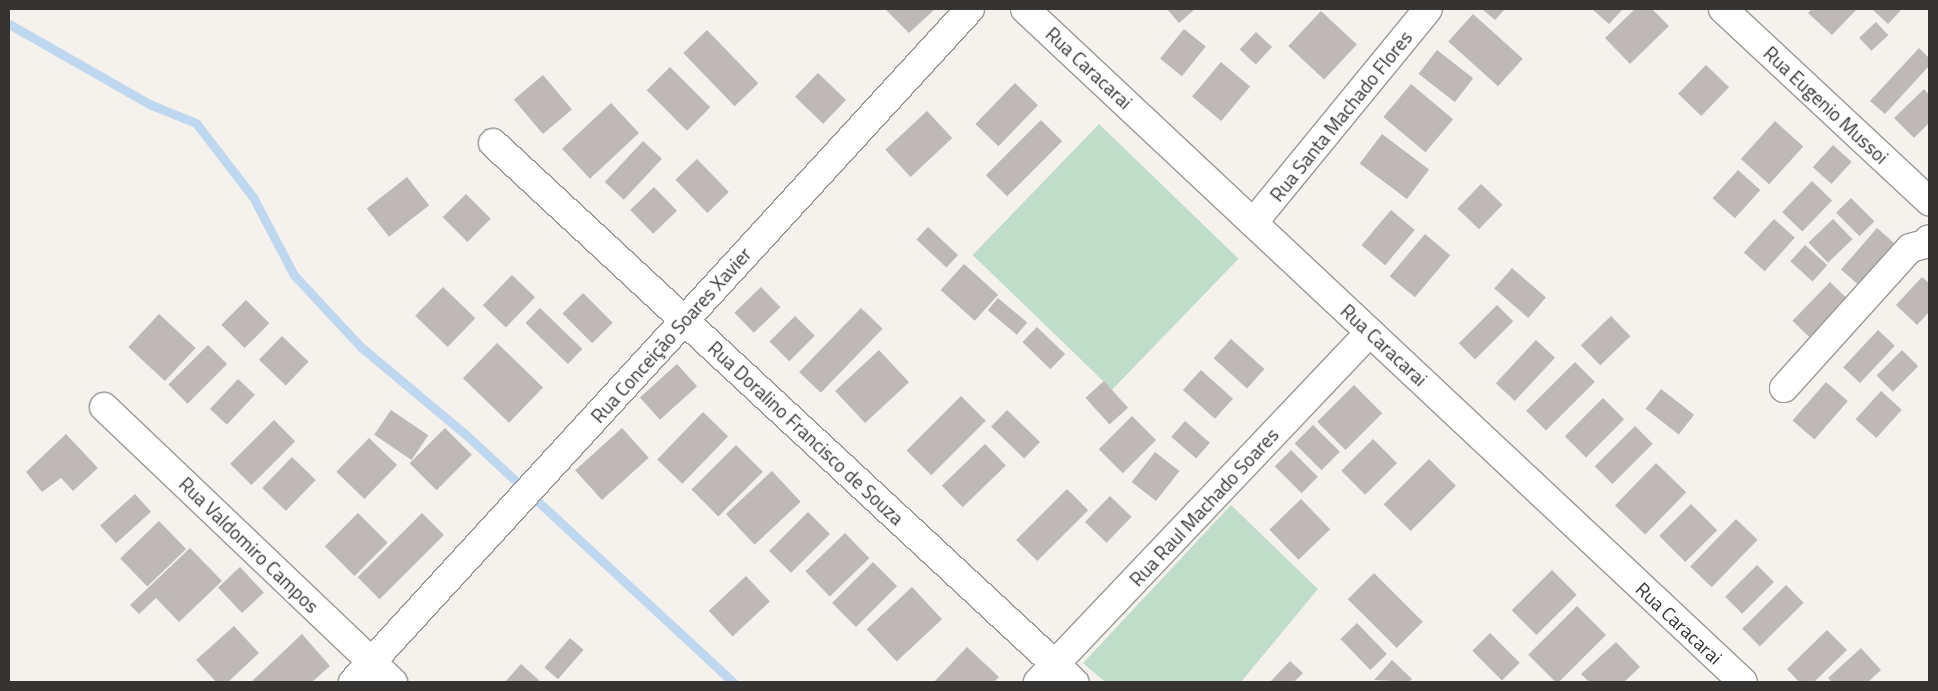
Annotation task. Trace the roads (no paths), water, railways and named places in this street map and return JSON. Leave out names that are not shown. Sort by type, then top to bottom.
[{"type":"street","name":"Rua Conceição Soares Xavier","points":[[353,682],[970,9]]},
{"type":"street","name":"Rua Caracarai","points":[[1025,9],[1370,332],[1729,678]]},
{"type":"street","name":"Rua Santa Machado Flores","points":[[1254,222],[1428,9]]},
{"type":"street","name":"Rua Eugenio Mussoi","points":[[1723,9],[1929,201]]},
{"type":"street","name":"Rua Doralino Francisco de Souza","points":[[493,143],[684,321],[1056,676]]},
{"type":"street","points":[[1784,388],[1910,248],[1925,244],[1929,239]]},
{"type":"street","name":"Rua Raul Machado Soares","points":[[1056,676],[1370,332]]},
{"type":"street","name":"Rua Valdomiro Campos","points":[[104,407],[393,682]]},
{"type":"waterway","points":[[9,24],[149,104],[196,123],[253,197],[294,275],[361,347],[464,433],[733,682]]}]
